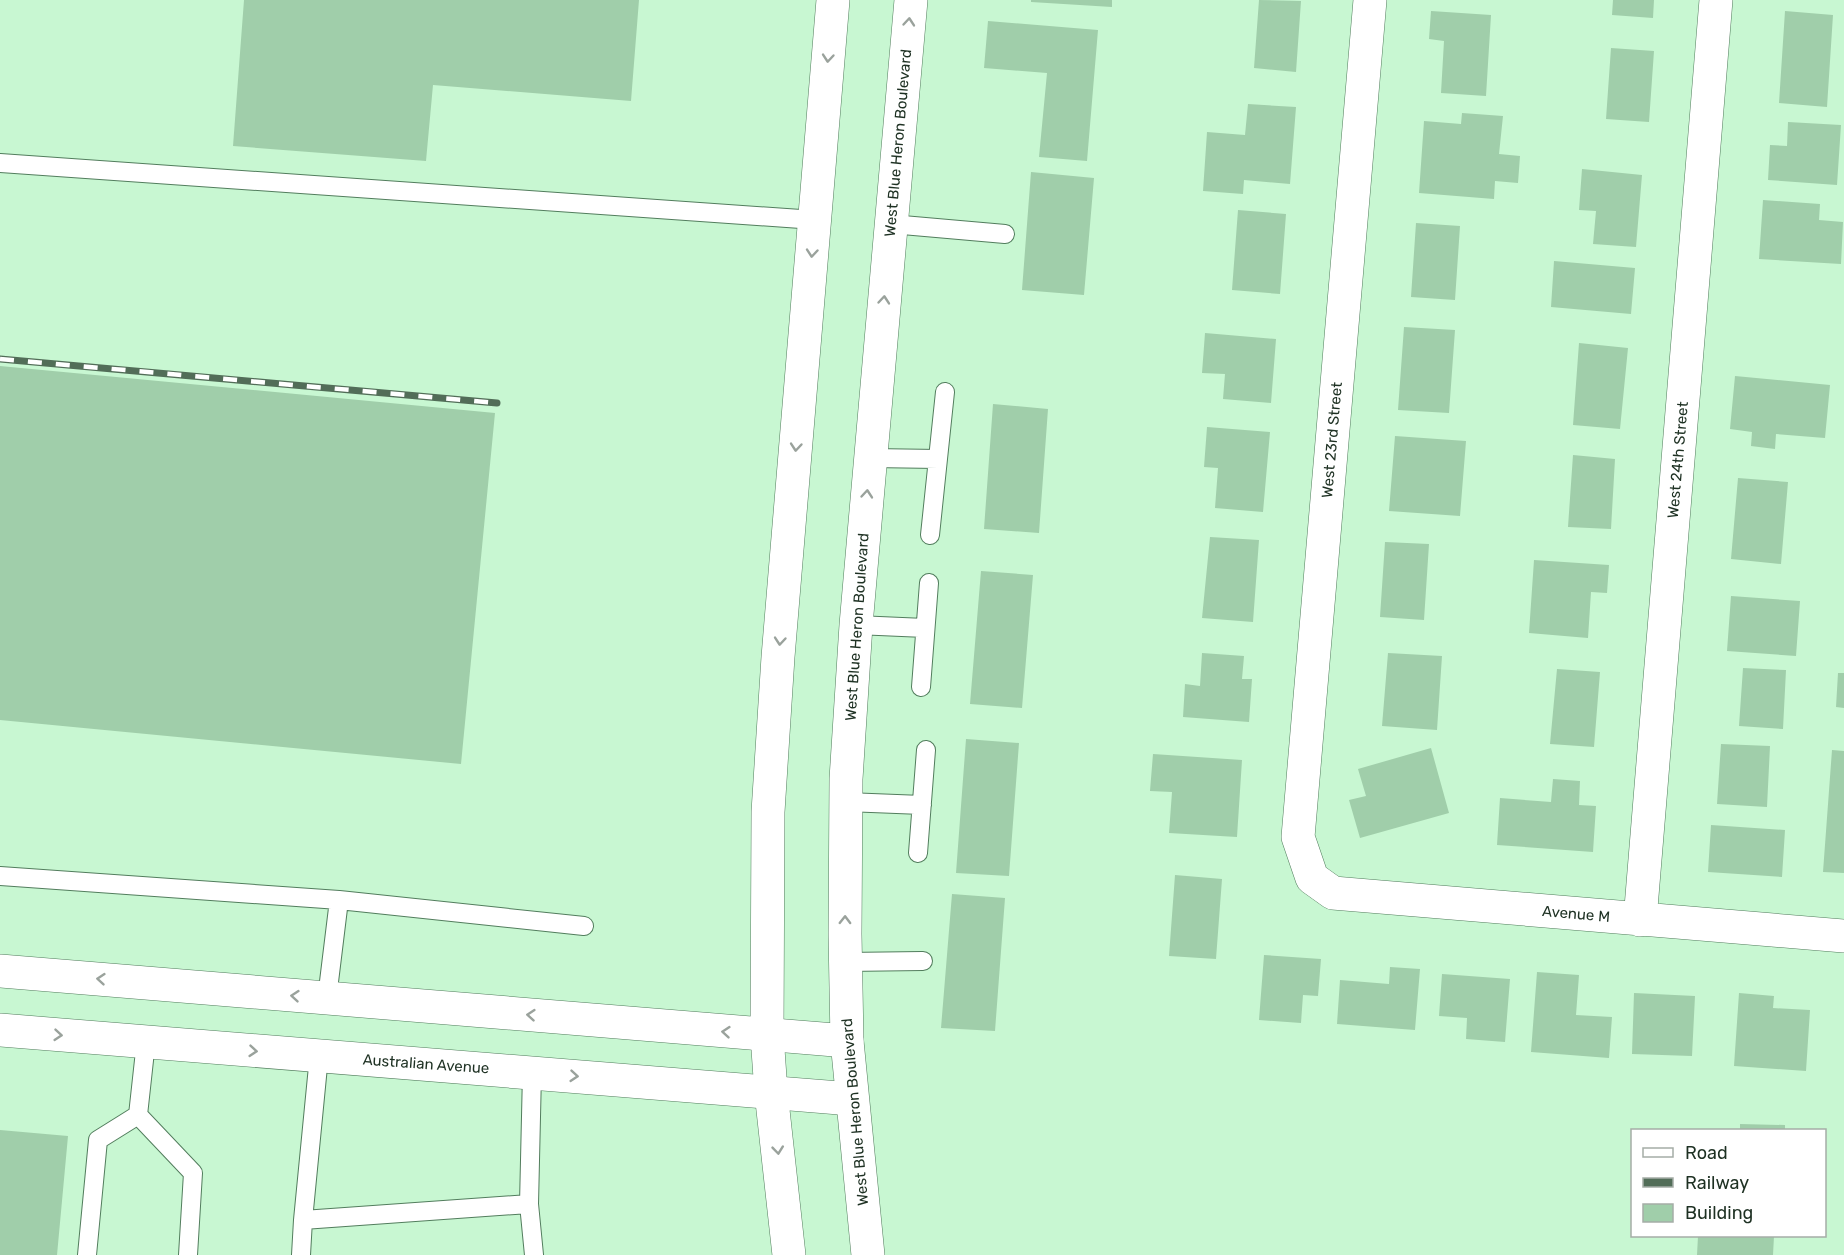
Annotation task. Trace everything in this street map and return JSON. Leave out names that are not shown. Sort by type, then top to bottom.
[{"type":"main road","points":[[789,1255],[771,1092],[768,1035],[768,812],[778,657],[833,0]]},
{"type":"main road","name":"West Blue Heron Boulevard","points":[[868,1255],[847,1041],[846,779],[856,625],[911,0]]},
{"type":"main road","name":"West 23rd Street","points":[[1312,879],[1298,837],[1370,0]]},
{"type":"main road","name":"West 24th Street","points":[[1640,920],[1716,0]]},
{"type":"main road","name":"Avenue M","points":[[1312,879],[1333,893],[1844,936]]},
{"type":"main road","points":[[0,971],[847,1041]]},
{"type":"main road","name":"Australian Avenue","points":[[0,1030],[852,1099]]},
{"type":"lane","points":[[0,163],[815,220]]},
{"type":"lane","points":[[891,224],[1005,234]]},
{"type":"lane","points":[[930,535],[945,392]]},
{"type":"lane","points":[[871,458],[938,459]]},
{"type":"lane","points":[[921,687],[930,583]]},
{"type":"lane","points":[[856,625],[925,628]]},
{"type":"lane","points":[[918,853],[926,750]]},
{"type":"lane","points":[[846,802],[922,805]]},
{"type":"lane","points":[[0,876],[339,900],[584,926]]},
{"type":"lane","points":[[327,998],[339,900]]},
{"type":"lane","points":[[845,962],[923,961]]},
{"type":"lane","points":[[146,1042],[138,1115],[193,1173],[188,1255]]},
{"type":"lane","points":[[301,1255],[319,1056]]},
{"type":"lane","points":[[532,1072],[529,1204],[534,1255]]},
{"type":"lane","points":[[87,1255],[98,1140],[138,1115]]},
{"type":"lane","points":[[303,1220],[529,1204]]},
{"type":"building","points":[[244,0],[639,0],[631,101],[433,85],[426,161],[233,146]]},
{"type":"building","points":[[1031,0],[1112,0],[1112,7],[1031,2]]},
{"type":"building","points":[[1259,0],[1301,1],[1296,72],[1254,68]]},
{"type":"building","points":[[1613,0],[1654,0],[1653,18],[1612,15]]},
{"type":"building","points":[[1431,11],[1491,15],[1486,96],[1441,93],[1444,41],[1429,39]]},
{"type":"building","points":[[1785,11],[1833,15],[1827,107],[1779,103]]},
{"type":"building","points":[[988,21],[1098,30],[1087,161],[1039,157],[1047,73],[984,68]]},
{"type":"building","points":[[1611,48],[1654,51],[1649,122],[1606,119]]},
{"type":"building","points":[[1248,104],[1296,107],[1290,184],[1244,180],[1243,194],[1203,191],[1207,132],[1245,135]]},
{"type":"building","points":[[1462,113],[1503,116],[1499,154],[1520,156],[1518,183],[1495,181],[1494,199],[1419,193],[1424,121],[1461,124]]},
{"type":"building","points":[[1788,122],[1841,125],[1837,185],[1768,180],[1770,145],[1787,146]]},
{"type":"building","points":[[1582,169],[1642,175],[1636,247],[1593,244],[1596,211],[1579,210]]},
{"type":"building","points":[[1031,172],[1094,178],[1084,295],[1022,290]]},
{"type":"building","points":[[1763,200],[1820,204],[1819,220],[1843,222],[1841,264],[1759,259]]},
{"type":"building","points":[[1238,210],[1286,214],[1280,294],[1232,290]]},
{"type":"building","points":[[1416,223],[1460,226],[1455,300],[1411,297]]},
{"type":"building","points":[[1554,261],[1635,268],[1631,314],[1551,307]]},
{"type":"building","points":[[1404,327],[1455,330],[1449,413],[1398,410]]},
{"type":"building","points":[[1205,333],[1276,339],[1271,403],[1223,399],[1225,374],[1202,373]]},
{"type":"building","points":[[1579,343],[1628,348],[1620,429],[1573,425]]},
{"type":"building","points":[[0,366],[495,413],[461,764],[0,720]]},
{"type":"building","points":[[1735,376],[1830,385],[1825,438],[1776,434],[1775,449],[1751,446],[1752,432],[1730,429]]},
{"type":"building","points":[[993,404],[1048,409],[1039,533],[984,529]]},
{"type":"building","points":[[1207,427],[1270,432],[1263,512],[1215,508],[1218,468],[1204,467]]},
{"type":"building","points":[[1395,436],[1466,441],[1460,516],[1389,511]]},
{"type":"building","points":[[1573,455],[1615,459],[1611,529],[1568,527]]},
{"type":"building","points":[[1738,478],[1788,482],[1781,564],[1731,559]]},
{"type":"building","points":[[1210,537],[1259,540],[1253,622],[1202,618]]},
{"type":"building","points":[[1385,542],[1429,544],[1424,620],[1380,617]]},
{"type":"building","points":[[1534,560],[1609,565],[1607,593],[1591,592],[1588,638],[1529,633]]},
{"type":"building","points":[[981,571],[1033,575],[1022,708],[970,704]]},
{"type":"building","points":[[1731,596],[1800,601],[1796,656],[1727,651]]},
{"type":"building","points":[[1202,653],[1244,656],[1242,679],[1252,679],[1249,722],[1183,717],[1185,684],[1200,686]]},
{"type":"building","points":[[1388,653],[1442,656],[1437,730],[1382,726]]},
{"type":"building","points":[[1743,668],[1786,670],[1783,729],[1739,726]]},
{"type":"building","points":[[1557,669],[1600,672],[1594,747],[1550,744]]},
{"type":"building","points":[[1838,673],[1844,673],[1844,708],[1836,707]]},
{"type":"building","points":[[966,739],[1019,743],[1009,876],[956,873]]},
{"type":"building","points":[[1721,744],[1770,746],[1767,807],[1717,804]]},
{"type":"building","points":[[1431,748],[1449,813],[1360,838],[1349,800],[1366,796],[1358,769]]},
{"type":"building","points":[[1832,750],[1844,751],[1844,873],[1823,872]]},
{"type":"building","points":[[1153,754],[1242,760],[1237,837],[1169,833],[1172,792],[1150,791]]},
{"type":"building","points":[[1553,779],[1580,781],[1579,805],[1596,806],[1593,852],[1497,845],[1500,798],[1551,802]]},
{"type":"building","points":[[1711,825],[1785,830],[1782,877],[1708,872]]},
{"type":"building","points":[[1175,875],[1222,879],[1216,959],[1169,956]]},
{"type":"building","points":[[952,894],[1005,898],[995,1031],[941,1028]]},
{"type":"building","points":[[1264,955],[1321,959],[1318,996],[1303,995],[1301,1023],[1259,1020]]},
{"type":"building","points":[[1390,967],[1420,969],[1415,1030],[1337,1024],[1340,980],[1389,984]]},
{"type":"building","points":[[1537,972],[1579,975],[1576,1015],[1612,1017],[1609,1058],[1531,1052]]},
{"type":"building","points":[[1442,974],[1510,979],[1505,1042],[1466,1039],[1467,1018],[1439,1016]]},
{"type":"building","points":[[1634,993],[1695,996],[1692,1056],[1632,1054]]},
{"type":"building","points":[[1739,993],[1774,996],[1773,1008],[1810,1010],[1806,1071],[1734,1066]]},
{"type":"building","points":[[1740,1124],[1785,1125],[1785,1129],[1740,1129]]},
{"type":"building","points":[[0,1130],[68,1136],[57,1255],[0,1255]]},
{"type":"building","points":[[1698,1237],[1774,1237],[1773,1255],[1697,1255]]},
{"type":"railway","points":[[0,359],[497,403]]}]
